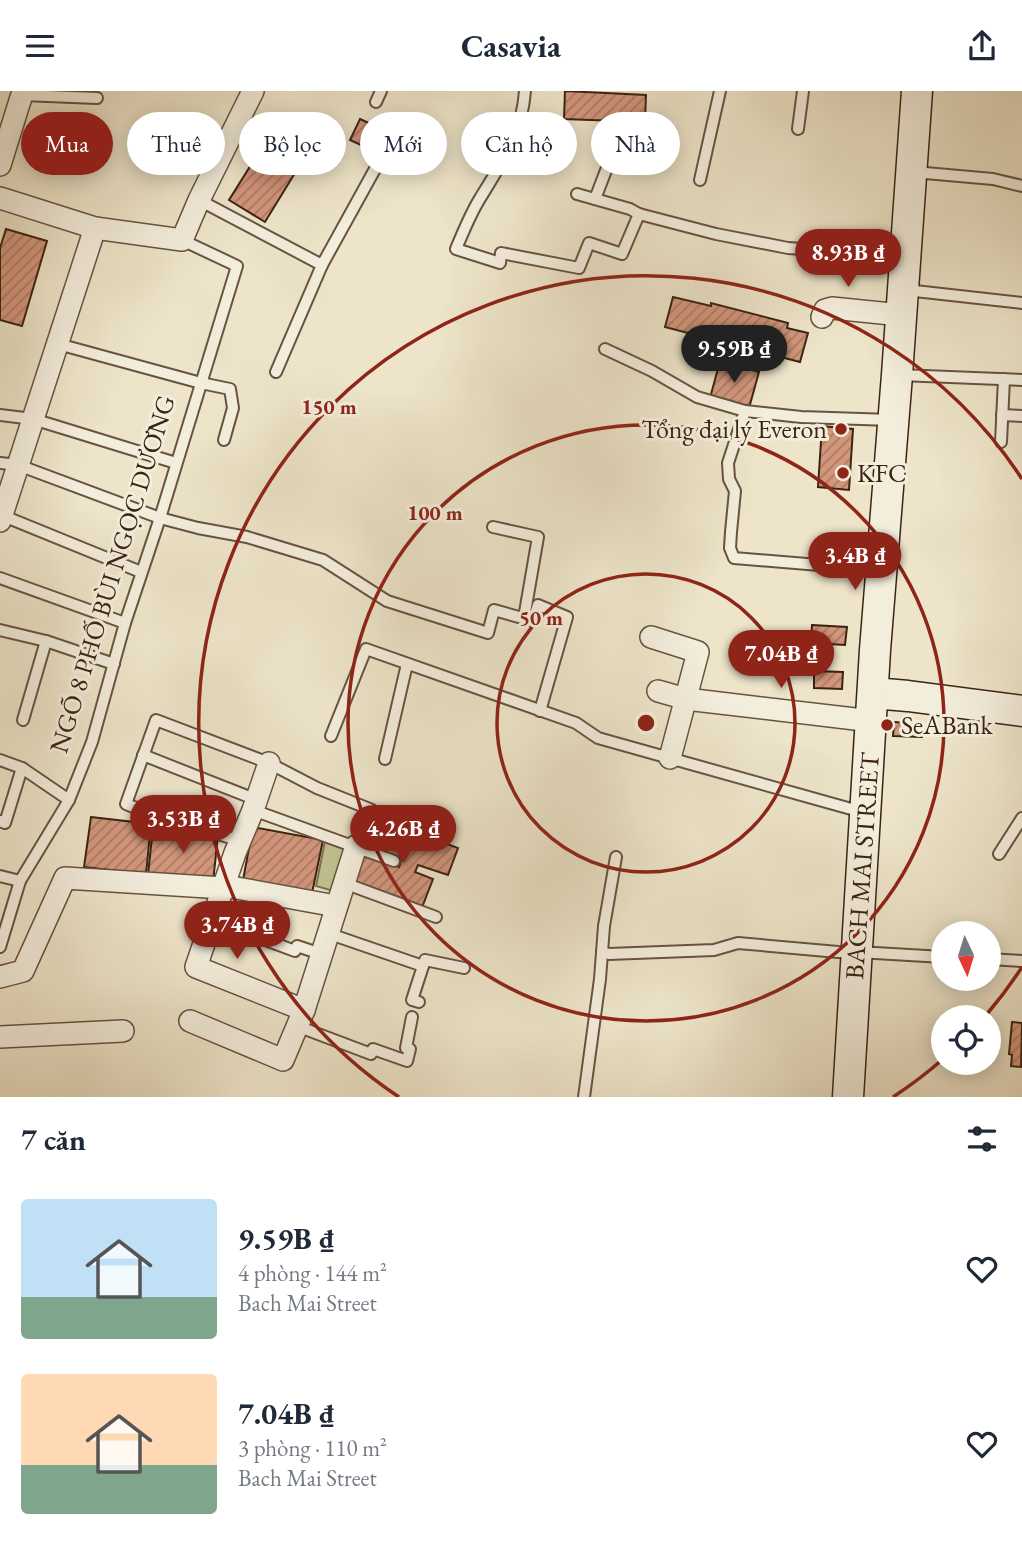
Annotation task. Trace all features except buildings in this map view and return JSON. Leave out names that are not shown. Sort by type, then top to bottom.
[{"type":"main road","name":"BACH MAI STREET","points":[[848,1097],[872,707],[917,91]]},
{"type":"main road","points":[[872,707],[908,696],[1022,711]]},
{"type":"street","points":[[0,198],[95,228],[182,240],[253,91]]},
{"type":"street","points":[[0,165],[22,93]]},
{"type":"street","points":[[1,517],[9,464],[33,419],[95,228]]},
{"type":"street","points":[[822,317],[825,310],[832,308],[902,302]]},
{"type":"street","points":[[651,637],[698,652],[670,758]]},
{"type":"street","points":[[658,691],[686,699],[872,707]]},
{"type":"street","points":[[269,763],[196,967],[300,1018]]},
{"type":"street","points":[[190,1021],[283,1061],[300,1018],[356,846]]},
{"type":"street","points":[[0,977],[23,971],[65,878],[231,887],[336,906]]},
{"type":"street","points":[[0,1037],[123,1031]]},
{"type":"lane","points":[[525,91],[516,134],[471,215],[456,249],[500,263],[501,253],[579,268],[589,243],[622,254],[639,214]]},
{"type":"lane","points":[[700,180],[720,91]]},
{"type":"lane","points":[[798,129],[803,91]]},
{"type":"lane","points":[[22,93],[97,98]]},
{"type":"lane","points":[[911,172],[993,179],[1022,186]]},
{"type":"lane","points":[[276,372],[322,265],[372,175]]},
{"type":"lane","points":[[595,199],[604,175]]},
{"type":"lane","points":[[577,194],[716,234],[788,248],[905,256]]},
{"type":"lane","points":[[199,200],[322,265]]},
{"type":"lane","name":"NGÕ 8 PHỐ BÙI NGỌC DƯƠNG","points":[[1,942],[20,881],[69,800],[92,741],[125,623],[237,266],[182,240]]},
{"type":"lane","points":[[902,302],[1022,303]]},
{"type":"lane","points":[[58,344],[230,389],[233,408],[224,440]]},
{"type":"lane","points":[[604,349],[652,371],[696,397],[745,411],[801,417],[894,420]]},
{"type":"lane","points":[[897,375],[1022,380]]},
{"type":"lane","points":[[1000,442],[1004,379]]},
{"type":"lane","points":[[745,411],[727,463],[729,479],[736,492],[730,548],[734,558],[882,570]]},
{"type":"lane","points":[[0,415],[33,419],[176,463]]},
{"type":"lane","points":[[1002,415],[1022,416]]},
{"type":"lane","points":[[9,464],[160,518],[247,537],[323,560],[387,601],[488,633],[494,610],[533,621],[538,605],[567,617],[541,711]]},
{"type":"lane","points":[[1,517],[141,572]]},
{"type":"lane","points":[[493,527],[538,537],[524,618]]},
{"type":"lane","points":[[0,578],[125,623]]},
{"type":"lane","points":[[0,629],[114,664]]},
{"type":"lane","points":[[23,720],[46,641]]},
{"type":"lane","points":[[331,736],[366,649],[576,723],[597,738],[865,813]]},
{"type":"lane","points":[[385,759],[407,664]]},
{"type":"lane","points":[[240,841],[187,823],[151,815],[126,804],[156,720],[269,763],[317,788],[372,810]]},
{"type":"lane","points":[[143,755],[255,805],[394,861]]},
{"type":"lane","points":[[0,760],[22,768],[69,800]]},
{"type":"lane","points":[[0,821],[5,823],[22,768]]},
{"type":"lane","points":[[999,854],[1022,818]]},
{"type":"lane","points":[[584,1097],[600,979],[604,926],[616,857]]},
{"type":"lane","points":[[0,876],[20,881]]},
{"type":"lane","points":[[344,883],[436,917]]},
{"type":"lane","points":[[212,920],[295,951],[297,946],[324,944],[423,966]]},
{"type":"lane","points":[[602,952],[610,954],[714,950],[738,943],[838,953],[931,956]]},
{"type":"lane","points":[[419,1002],[412,1000],[425,960],[464,968]]},
{"type":"lane","points":[[1001,960],[1022,961]]},
{"type":"lane","points":[[300,1018],[371,1054],[373,1049],[407,1061],[410,1049],[406,1048],[412,1017]]},
{"type":"green space","points":[[325,841],[352,849],[337,892],[316,886]]},
{"type":"place","name":"Tổng đại lý Everon","points":[[841,429]]},
{"type":"place","name":"KFC","points":[[843,473]]},
{"type":"place","name":"SeABank","points":[[887,725]]}]
